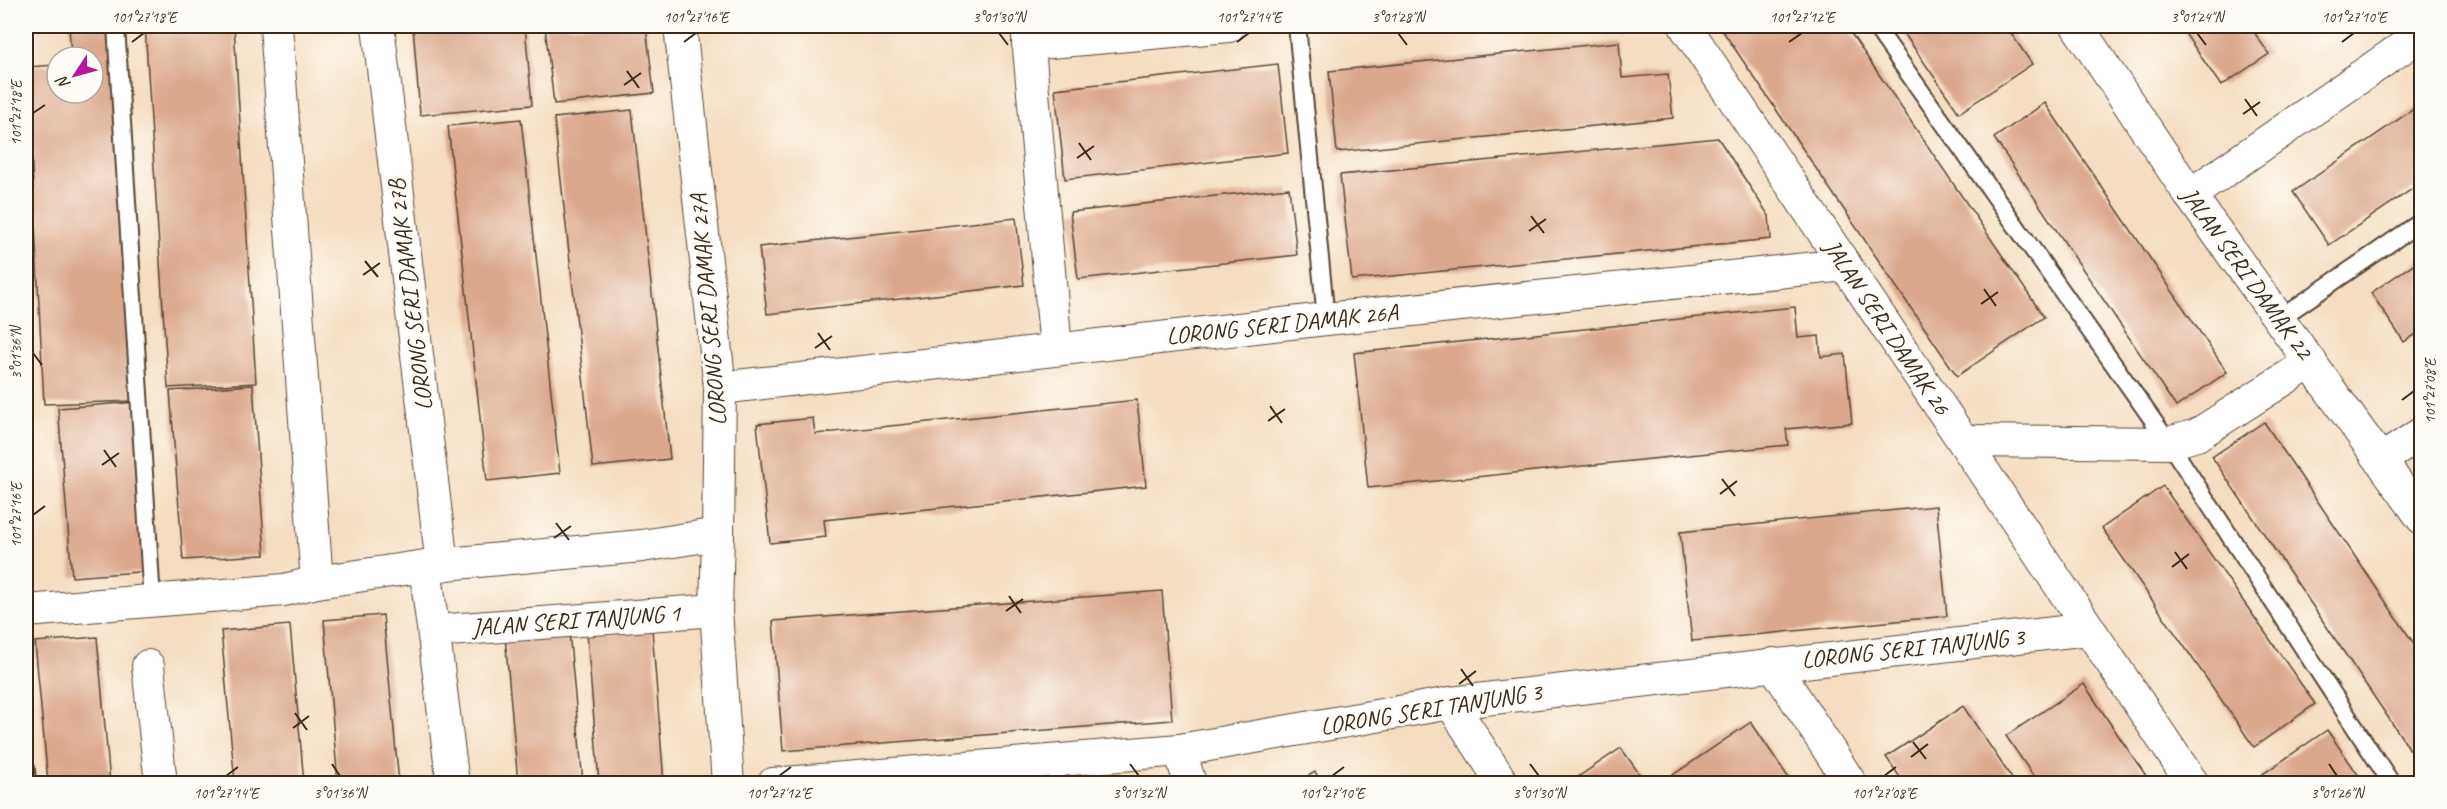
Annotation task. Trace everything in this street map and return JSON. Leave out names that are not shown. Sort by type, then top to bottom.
[{"type":"street","points":[[276,26],[317,582]]},
{"type":"street","name":"LORONG SERI DAMAK 27B","points":[[378,26],[433,565],[435,631],[453,783]]},
{"type":"street","name":"LORONG SERI DAMAK 27A","points":[[680,26],[720,388],[716,610],[728,783]]},
{"type":"street","points":[[1056,349],[1027,35],[1229,26]]},
{"type":"street","name":"JALAN SERI DAMAK 26","points":[[1685,26],[2193,783]]},
{"type":"street","name":"JALAN SERI DAMAK 22","points":[[2077,26],[2190,195],[2421,518]]},
{"type":"street","points":[[2190,195],[2421,34]]},
{"type":"street","name":"LORONG SERI DAMAK 26A","points":[[720,388],[1326,319],[1845,265]]},
{"type":"street","points":[[1964,441],[2169,443],[2197,435],[2311,362]]},
{"type":"street","points":[[2381,460],[2421,433]]},
{"type":"street","points":[[26,611],[284,590],[317,582],[433,565],[642,546],[718,534]]},
{"type":"street","name":"JALAN SERI TANJUNG 1","points":[[435,631],[716,610]]},
{"type":"street","name":"LORONG SERI TANJUNG 3","points":[[773,783],[1056,772],[1451,702],[2088,629]]},
{"type":"street","points":[[1773,664],[1851,783]]},
{"type":"street","points":[[148,666],[161,783]]},
{"type":"street","points":[[1451,702],[1503,783]]},
{"type":"street","points":[[1180,750],[1190,783]]},
{"type":"lane","points":[[116,26],[152,601]]},
{"type":"lane","points":[[1297,26],[1326,319]]},
{"type":"lane","points":[[1875,26],[2169,443],[2392,783]]},
{"type":"lane","points":[[2279,319],[2421,221]]},
{"type":"lane","points":[[26,769],[27,783]]},
{"type":"building","points":[[69,26],[119,26],[137,401],[44,404],[27,67],[45,66],[45,105],[105,105],[105,45],[70,45]]},
{"type":"building","points":[[145,26],[234,26],[256,383],[168,388]]},
{"type":"building","points":[[413,26],[525,26],[532,105],[420,115]]},
{"type":"building","points":[[545,26],[646,26],[654,93],[554,104]]},
{"type":"building","points":[[1728,26],[1846,26],[2044,317],[1957,376],[1722,30]]},
{"type":"building","points":[[1899,26],[2006,26],[2032,64],[1959,113]]},
{"type":"building","points":[[2180,26],[2250,26],[2269,54],[2221,86]]},
{"type":"building","points":[[1619,42],[1622,78],[1668,74],[1673,118],[1337,152],[1329,71]]},
{"type":"building","points":[[1278,64],[1288,153],[1065,179],[1055,89]]},
{"type":"building","points":[[2045,103],[2227,372],[2176,407],[1994,138]]},
{"type":"building","points":[[2421,104],[2421,183],[2329,245],[2293,192]]},
{"type":"building","points":[[632,110],[670,459],[593,467],[554,118]]},
{"type":"building","points":[[521,119],[560,473],[487,481],[448,126]]},
{"type":"building","points":[[1718,138],[1769,216],[1771,239],[1352,280],[1340,175]]},
{"type":"building","points":[[1289,188],[1297,255],[1078,279],[1070,212]]},
{"type":"building","points":[[1016,218],[1024,285],[767,314],[759,247]]},
{"type":"building","points":[[2421,259],[2421,331],[2404,342],[2371,293]]},
{"type":"building","points":[[1795,307],[1798,338],[1819,336],[1821,357],[1845,354],[1852,423],[1786,429],[1788,445],[1368,488],[1354,353]]},
{"type":"building","points":[[253,385],[265,555],[183,560],[170,391]]},
{"type":"building","points":[[1137,400],[1146,486],[824,520],[826,537],[770,543],[757,424],[813,418],[815,434]]},
{"type":"building","points":[[138,402],[152,571],[72,577],[58,408]]},
{"type":"building","points":[[2264,422],[2421,654],[2421,766],[2212,457]]},
{"type":"building","points":[[2163,486],[2315,704],[2254,747],[2102,528]]},
{"type":"building","points":[[1936,506],[1947,616],[1692,641],[1680,532]]},
{"type":"building","points":[[1162,591],[1172,720],[783,751],[773,621]]},
{"type":"building","points":[[383,615],[399,783],[338,783],[324,620]]},
{"type":"building","points":[[290,625],[304,783],[235,783],[221,631]]},
{"type":"building","points":[[652,629],[664,783],[599,783],[587,634]]},
{"type":"building","points":[[569,631],[583,783],[518,783],[505,636]]},
{"type":"building","points":[[97,637],[110,783],[48,783],[35,642]]},
{"type":"building","points":[[2084,684],[2151,783],[2038,783],[2006,736]]},
{"type":"building","points":[[1963,706],[2015,783],[1904,783],[1886,757]]},
{"type":"building","points":[[1751,722],[1792,783],[1679,783],[1673,775]]},
{"type":"building","points":[[2327,730],[2364,783],[2266,783],[2260,776]]},
{"type":"building","points":[[1621,748],[1646,783],[1569,783]]},
{"type":"building","points":[[1315,772],[1322,783],[1296,783]]}]
